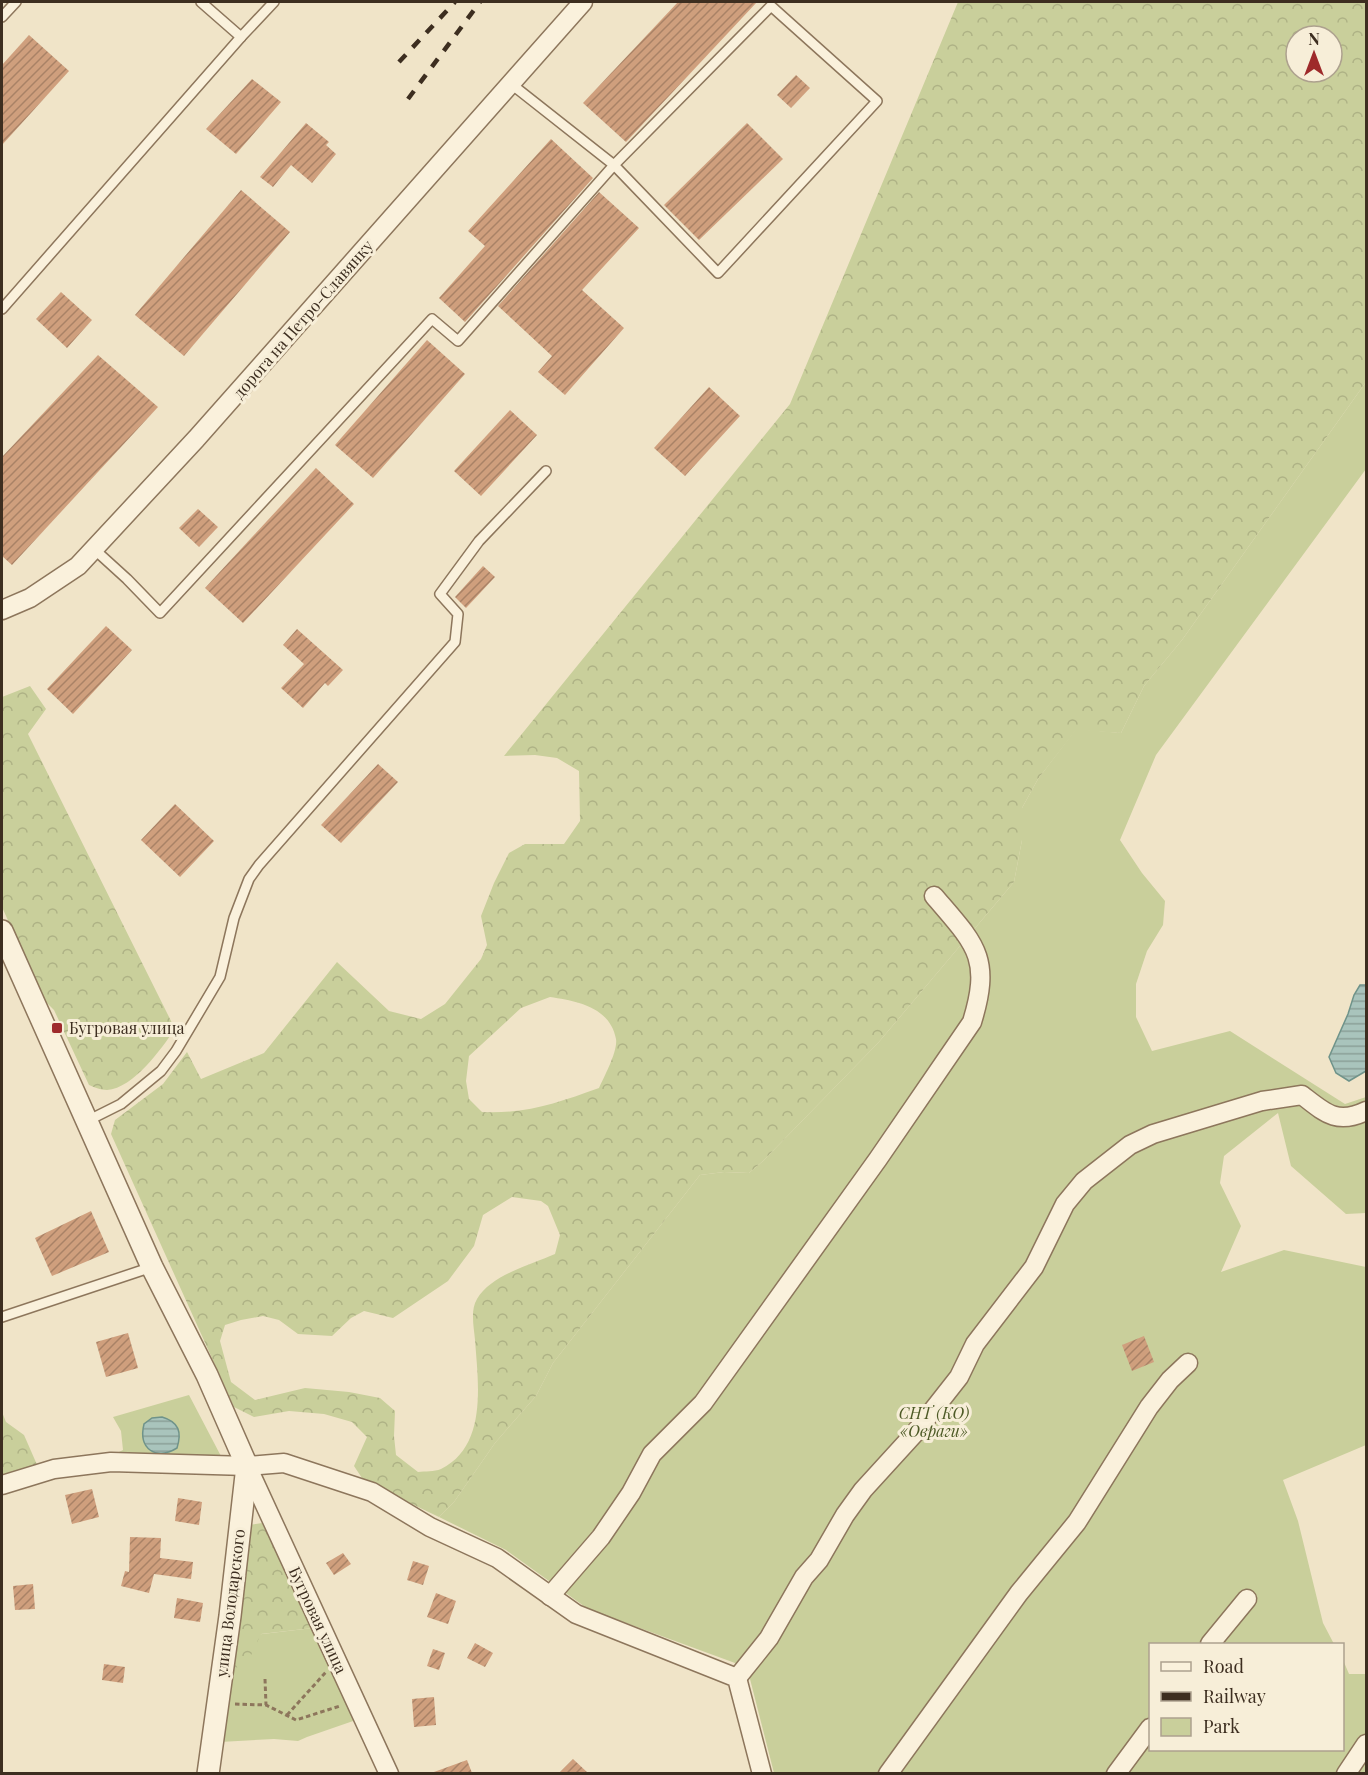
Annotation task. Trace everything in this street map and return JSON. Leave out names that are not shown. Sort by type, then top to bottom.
[{"type":"street","name":"дорога на Петро-Славянку","points":[[2,610],[30,598],[78,566],[196,439],[583,2]]},
{"type":"street","points":[[550,1596],[602,1537],[631,1493],[652,1454],[703,1403],[878,1159],[972,1022],[980,997],[981,971],[975,948],[934,896]]},
{"type":"street","points":[[2,931],[153,1267]]},
{"type":"street","points":[[736,1678],[769,1638],[804,1577],[819,1560],[845,1515],[863,1490],[915,1433],[959,1377],[975,1344],[1034,1267],[1065,1204],[1084,1181],[1130,1145],[1153,1134],[1262,1101],[1302,1095],[1334,1118],[1357,1115],[1366,1111]]},
{"type":"street","name":"улица Володарского","points":[[153,1267],[207,1374],[247,1466],[208,1773]]},
{"type":"street","points":[[888,1773],[1019,1593],[1077,1522],[1149,1407],[1170,1380],[1188,1363]]},
{"type":"street","points":[[2,1485],[54,1468],[111,1462],[247,1466],[284,1463],[372,1492],[429,1527],[497,1558],[576,1614],[736,1678]]},
{"type":"street","name":"Бугровая улица","points":[[247,1466],[388,1773]]},
{"type":"street","points":[[1211,1643],[1247,1599]]},
{"type":"street","points":[[736,1678],[762,1773]]},
{"type":"street","points":[[1116,1773],[1149,1729]]},
{"type":"street","points":[[1346,1773],[1366,1744]]},
{"type":"lane","points":[[2,17],[16,2]]},
{"type":"lane","points":[[201,2],[240,37]]},
{"type":"lane","points":[[2,309],[240,37],[274,2]]},
{"type":"lane","points":[[94,549],[160,613],[432,319],[458,341],[614,165],[771,6],[877,101],[718,273],[614,165],[510,83]]},
{"type":"lane","points":[[87,1121],[121,1104],[161,1071],[176,1051],[220,977],[234,918],[249,879],[454,642],[458,614],[440,594],[479,541],[546,471]]},
{"type":"lane","points":[[2,1317],[153,1267]]},
{"type":"path","points":[[287,1715],[330,1667],[339,1663]]},
{"type":"path","points":[[265,1679],[266,1705]]},
{"type":"path","points":[[218,1703],[266,1705],[296,1720],[356,1701]]},
{"type":"green space","points":[[958,2],[1366,2],[1366,382],[1182,640],[1144,686],[1121,733],[1076,730],[1038,779],[1022,808],[1022,840],[1014,882],[878,1043],[763,1161],[749,1173],[724,1172],[700,1175],[553,1363],[536,1396],[495,1443],[454,1502],[439,1517],[364,1481],[354,1466],[367,1437],[352,1422],[324,1414],[289,1411],[254,1417],[234,1407],[111,1134],[115,1120],[163,1084],[187,1052],[201,1079],[264,1053],[337,962],[389,1011],[421,1019],[445,1004],[481,959],[487,945],[481,916],[509,853],[525,844],[564,844],[580,821],[579,771],[557,758],[535,755],[504,756],[790,404]],"holes":[[[550,997],[591,1008],[600,1013],[613,1028],[616,1039],[615,1050],[599,1088],[555,1103],[528,1109],[482,1112],[469,1099],[466,1081],[469,1056],[521,1008]],[[512,1197],[541,1201],[548,1206],[560,1235],[555,1254],[501,1277],[483,1291],[477,1299],[473,1319],[478,1375],[477,1412],[467,1445],[456,1459],[441,1469],[418,1472],[396,1455],[395,1411],[380,1398],[349,1392],[305,1388],[255,1400],[231,1382],[220,1341],[225,1325],[263,1316],[279,1320],[298,1334],[332,1336],[351,1318],[364,1311],[393,1318],[448,1281],[474,1246],[483,1215]]]},
{"type":"green space","name":"СНТ (КО) «Овраги»","points":[[1366,382],[1366,469],[1156,755],[1120,840],[1142,873],[1165,901],[1163,925],[1147,951],[1136,984],[1136,1017],[1152,1051],[1230,1031],[1345,1104],[1366,1097],[1366,1213],[1346,1214],[1291,1166],[1278,1113],[1224,1156],[1220,1183],[1241,1226],[1221,1272],[1284,1250],[1366,1267],[1366,1445],[1283,1480],[1298,1521],[1323,1623],[1333,1643],[1149,1643],[1149,1751],[1344,1751],[1344,1662],[1349,1674],[1366,1674],[1366,1773],[774,1773],[750,1679],[735,1663],[588,1609],[506,1550],[439,1517],[454,1502],[495,1443],[536,1396],[553,1363],[700,1175],[724,1172],[749,1173],[878,1043],[1014,882],[1022,840],[1022,808],[1038,779],[1076,729],[1121,733],[1144,686],[1182,640]]},
{"type":"green space","points":[[30,686],[46,709],[28,734],[175,1029],[146,1066],[117,1088],[107,1090],[89,1085],[54,1010],[43,999],[2,907],[2,697]]},
{"type":"green space","points":[[189,1395],[223,1460],[107,1458],[123,1450],[121,1431],[113,1417]]},
{"type":"green space","points":[[2,1412],[6,1422],[24,1435],[38,1467],[2,1479]]},
{"type":"green space","points":[[262,1523],[313,1628],[261,1634],[245,1668],[232,1667],[249,1525]]},
{"type":"green space","points":[[313,1628],[356,1720],[298,1741],[274,1739],[220,1742],[237,1637]]},
{"type":"water","points":[[1360,985],[1366,985],[1366,1071],[1349,1081],[1336,1073],[1329,1057]]},
{"type":"water","points":[[162,1417],[178,1428],[177,1448],[169,1452],[156,1453],[146,1446],[143,1433],[144,1424],[152,1418]]},
{"type":"building","points":[[678,2],[757,2],[626,142],[583,103]]},
{"type":"building","points":[[29,35],[69,71],[2,145],[2,65]]},
{"type":"building","points":[[796,75],[810,88],[791,108],[777,95]]},
{"type":"building","points":[[252,79],[281,102],[236,154],[206,129]]},
{"type":"building","points":[[306,123],[329,142],[326,145],[336,154],[312,183],[291,165],[273,187],[260,177]]},
{"type":"building","points":[[747,123],[783,159],[699,240],[664,205]]},
{"type":"building","points":[[551,139],[593,178],[465,322],[439,298],[485,246],[468,231]]},
{"type":"building","points":[[241,190],[290,232],[184,356],[135,315]]},
{"type":"building","points":[[599,192],[639,228],[582,290],[624,328],[565,395],[538,372],[552,356],[498,306]]},
{"type":"building","points":[[61,292],[92,320],[67,348],[36,319]]},
{"type":"building","points":[[427,340],[465,374],[373,478],[335,445]]},
{"type":"building","points":[[98,355],[158,407],[12,565],[2,556],[2,457]]},
{"type":"building","points":[[709,387],[740,416],[685,476],[654,448]]},
{"type":"building","points":[[510,410],[537,435],[481,496],[454,471]]},
{"type":"building","points":[[316,468],[354,504],[243,623],[205,588]]},
{"type":"building","points":[[198,509],[218,527],[199,547],[179,528]]},
{"type":"building","points":[[483,566],[495,577],[466,608],[455,597]]},
{"type":"building","points":[[106,626],[132,650],[73,714],[47,689]]},
{"type":"building","points":[[297,629],[343,670],[328,686],[325,683],[303,708],[281,688],[304,664],[283,645]]},
{"type":"building","points":[[378,764],[398,782],[341,843],[321,825]]},
{"type":"building","points":[[175,804],[214,841],[180,877],[141,840]]},
{"type":"building","points":[[91,1211],[109,1252],[52,1276],[35,1238]]},
{"type":"building","points":[[128,1333],[138,1368],[106,1377],[96,1342]]},
{"type":"building","points":[[1144,1336],[1154,1362],[1132,1371],[1122,1345]]},
{"type":"building","points":[[92,1489],[99,1517],[72,1524],[65,1495]]},
{"type":"building","points":[[178,1498],[202,1502],[199,1525],[175,1521]]},
{"type":"building","points":[[130,1537],[161,1538],[160,1558],[193,1562],[191,1579],[154,1574],[149,1593],[121,1586],[125,1571],[129,1572]]},
{"type":"building","points":[[343,1553],[351,1564],[334,1575],[326,1563]]},
{"type":"building","points":[[413,1561],[429,1566],[423,1585],[407,1580]]},
{"type":"building","points":[[33,1584],[35,1609],[15,1610],[13,1586]]},
{"type":"building","points":[[436,1593],[456,1601],[448,1624],[427,1617]]},
{"type":"building","points":[[177,1598],[203,1603],[200,1622],[174,1618]]},
{"type":"building","points":[[475,1643],[493,1653],[485,1667],[467,1658]]},
{"type":"building","points":[[433,1649],[445,1653],[439,1670],[427,1666]]},
{"type":"building","points":[[104,1664],[125,1667],[123,1683],[102,1680]]},
{"type":"building","points":[[434,1697],[436,1725],[414,1727],[412,1699]]},
{"type":"building","points":[[573,1759],[588,1773],[559,1773]]},
{"type":"building","points":[[467,1760],[472,1773],[434,1772]]},
{"type":"railway","points":[[399,62],[455,2]]},
{"type":"railway","points":[[408,99],[480,2]]},
{"type":"place","name":"Бугровая улица","points":[[57,1028]]}]
